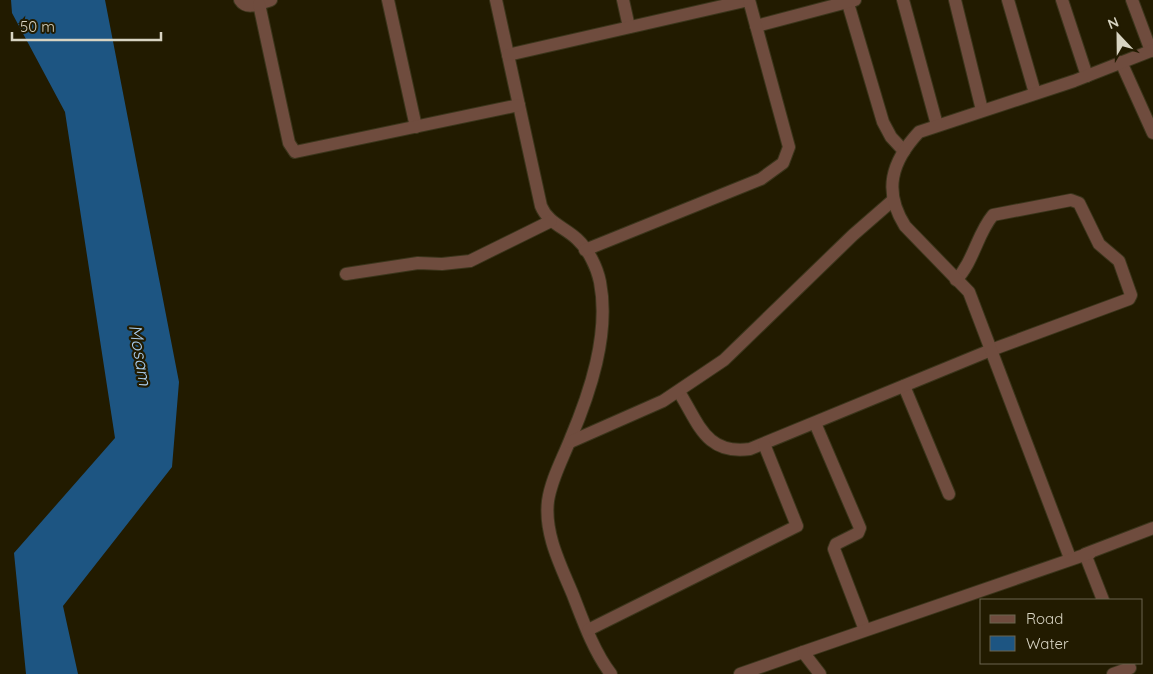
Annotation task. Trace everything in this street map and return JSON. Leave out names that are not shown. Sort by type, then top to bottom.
[{"type":"street","points":[[240,0],[242,4],[249,6],[265,2],[291,148],[301,152],[519,105]]},
{"type":"street","points":[[388,0],[416,128]]},
{"type":"street","points":[[496,0],[541,206],[544,214],[551,221],[577,239],[594,264],[600,280],[601,320],[595,373],[570,442],[552,484],[548,514],[550,535],[559,561],[588,630],[611,674]]},
{"type":"street","points":[[623,0],[629,27]]},
{"type":"street","points":[[508,55],[749,0],[788,147],[783,163],[761,179],[585,250]]},
{"type":"street","points":[[903,0],[937,125]]},
{"type":"street","points":[[955,0],[982,110]]},
{"type":"street","points":[[1008,0],[1035,93]]},
{"type":"street","points":[[1062,0],[1087,76]]},
{"type":"street","points":[[1070,558],[969,292],[905,226],[892,201],[895,169],[904,151],[919,132],[1087,76],[1152,50],[1132,0]]},
{"type":"street","points":[[756,26],[850,1],[881,117],[891,137],[904,151]]},
{"type":"street","points":[[1121,62],[1153,133]]},
{"type":"street","points":[[679,392],[707,437],[714,444],[734,452],[750,449],[991,350],[1129,299],[1131,292],[1119,261],[1100,246],[1079,203],[1070,200],[993,215],[985,226],[968,266],[956,280]]},
{"type":"street","points":[[570,442],[635,415],[679,392],[724,360],[853,235],[892,201]]},
{"type":"street","points":[[346,274],[418,263],[442,264],[470,261],[551,221]]},
{"type":"street","points":[[904,386],[949,494]]},
{"type":"street","points":[[815,423],[860,528],[858,533],[836,544],[834,549],[865,630]]},
{"type":"street","points":[[588,630],[797,526],[764,444]]},
{"type":"street","points":[[1103,599],[1085,554],[1153,528]]},
{"type":"street","points":[[740,674],[1070,558],[1090,553]]},
{"type":"street","points":[[803,652],[820,674]]},
{"type":"street","points":[[1113,674],[1130,668]]},
{"type":"water","name":"Mosam","points":[[11,0],[105,0],[179,382],[172,467],[63,606],[78,674],[26,674],[14,553],[115,438],[65,112],[12,13]]}]
